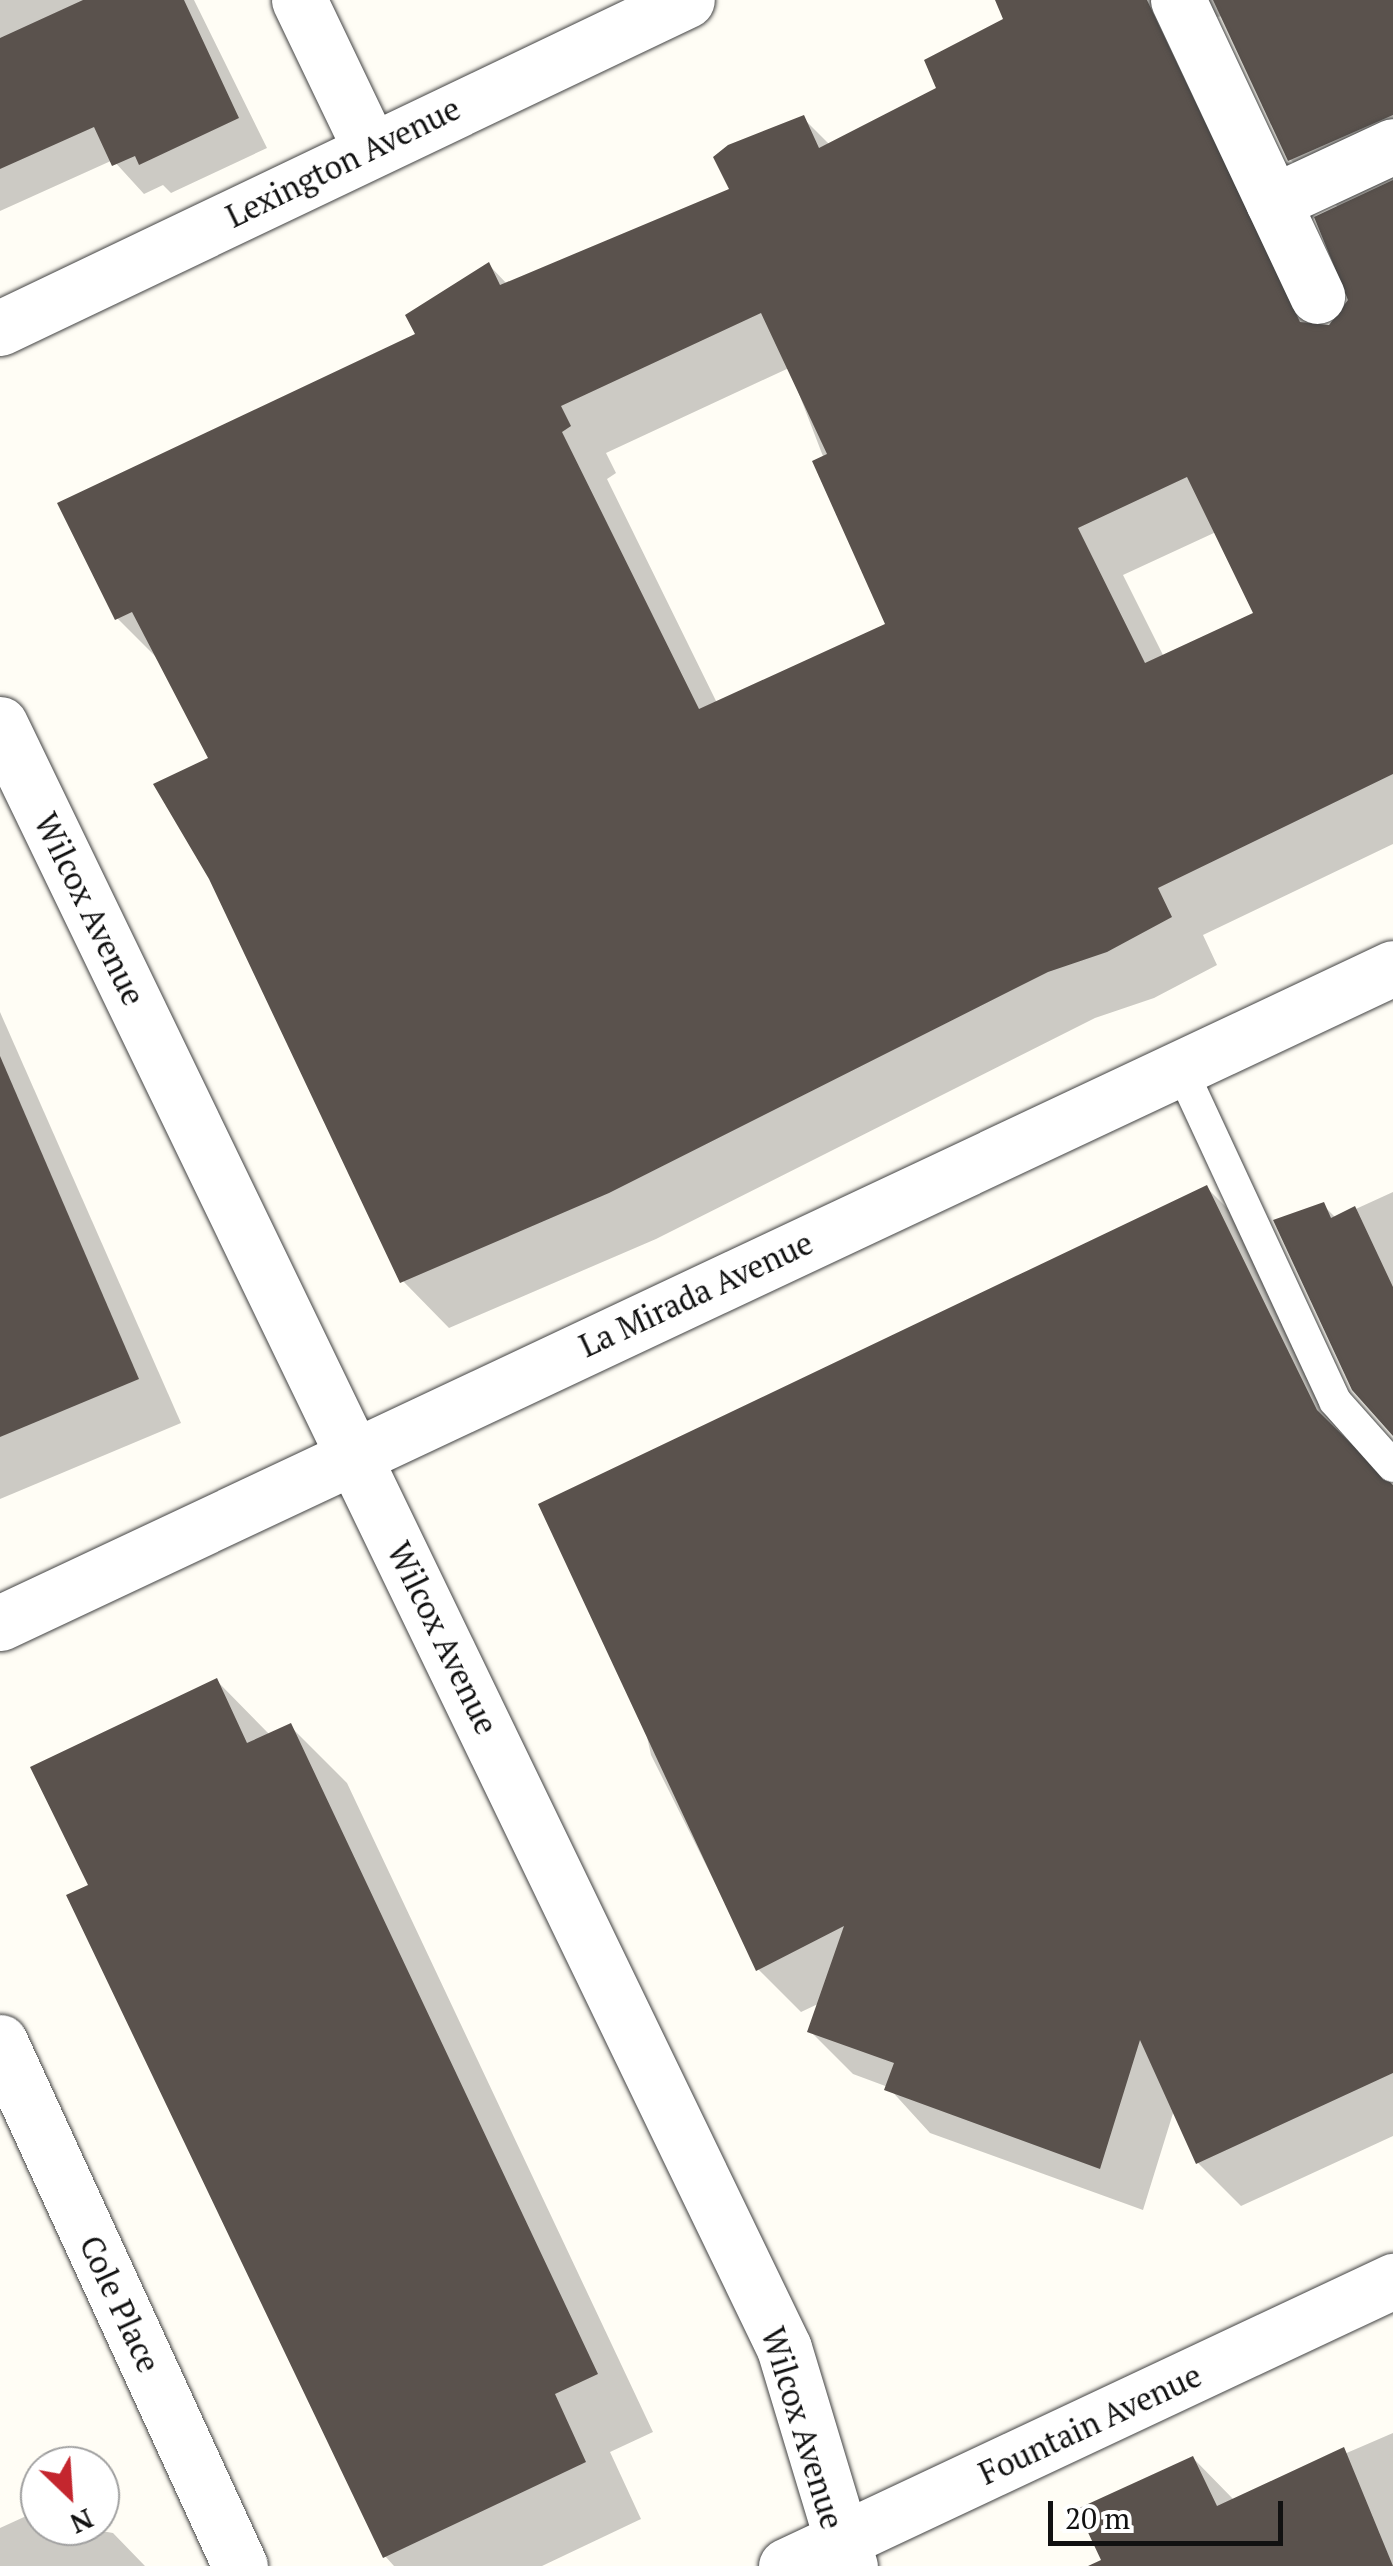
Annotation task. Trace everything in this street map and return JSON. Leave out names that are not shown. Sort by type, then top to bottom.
[{"type":"street","points":[[299,0],[370,148]]},
{"type":"street","name":"Lexington Avenue","points":[[0,328],[370,148],[687,0]]},
{"type":"street","points":[[1178,0],[1316,296]]},
{"type":"street","points":[[1272,202],[1393,146]]},
{"type":"street","name":"Wilcox Avenue","points":[[0,724],[784,2348],[844,2555]]},
{"type":"street","name":"La Mirada Avenue","points":[[0,1624],[1393,968]]},
{"type":"street","name":"Cole Place","points":[[0,2042],[240,2566]]},
{"type":"street","name":"Fountain Avenue","points":[[786,2566],[844,2555],[1393,2281]]},
{"type":"lane","points":[[1180,1067],[1335,1401],[1393,1466]]},
{"type":"building","points":[[83,0],[184,0],[239,118],[139,165],[135,156],[112,166],[94,127],[0,169],[0,38]]},
{"type":"building","points":[[995,0],[1147,0],[1300,322],[1329,325],[1348,300],[1314,217],[1393,180],[1393,774],[1158,888],[1172,917],[1107,952],[1048,972],[609,1193],[400,1283],[209,879],[153,784],[208,758],[132,612],[115,620],[57,503],[415,334],[405,315],[489,262],[500,285],[729,189],[713,157],[728,145],[804,115],[819,148],[936,88],[924,60],[1003,19]],"holes":[[[761,313],[827,454],[812,461],[885,624],[699,709],[562,432],[571,426],[561,406]],[[1187,477],[1253,613],[1145,663],[1078,528]]]},
{"type":"building","points":[[1213,0],[1393,0],[1393,115],[1288,161]]},
{"type":"building","points":[[0,1056],[139,1379],[0,1437]]},
{"type":"building","points":[[1207,1185],[1317,1410],[1393,1485],[1393,2073],[1196,2164],[1140,2040],[1100,2169],[884,2090],[894,2063],[807,2032],[844,1926],[756,1971],[538,1504]]},
{"type":"building","points":[[1324,1202],[1331,1218],[1355,1206],[1393,1287],[1393,1436],[1352,1390],[1273,1220]]},
{"type":"building","points":[[217,1678],[247,1743],[291,1723],[598,2374],[555,2394],[586,2462],[383,2558],[66,1895],[88,1885],[30,1767]]},
{"type":"building","points":[[1344,2447],[1393,2566],[1088,2566],[1101,2560],[1077,2509],[1193,2456],[1217,2506]]}]
